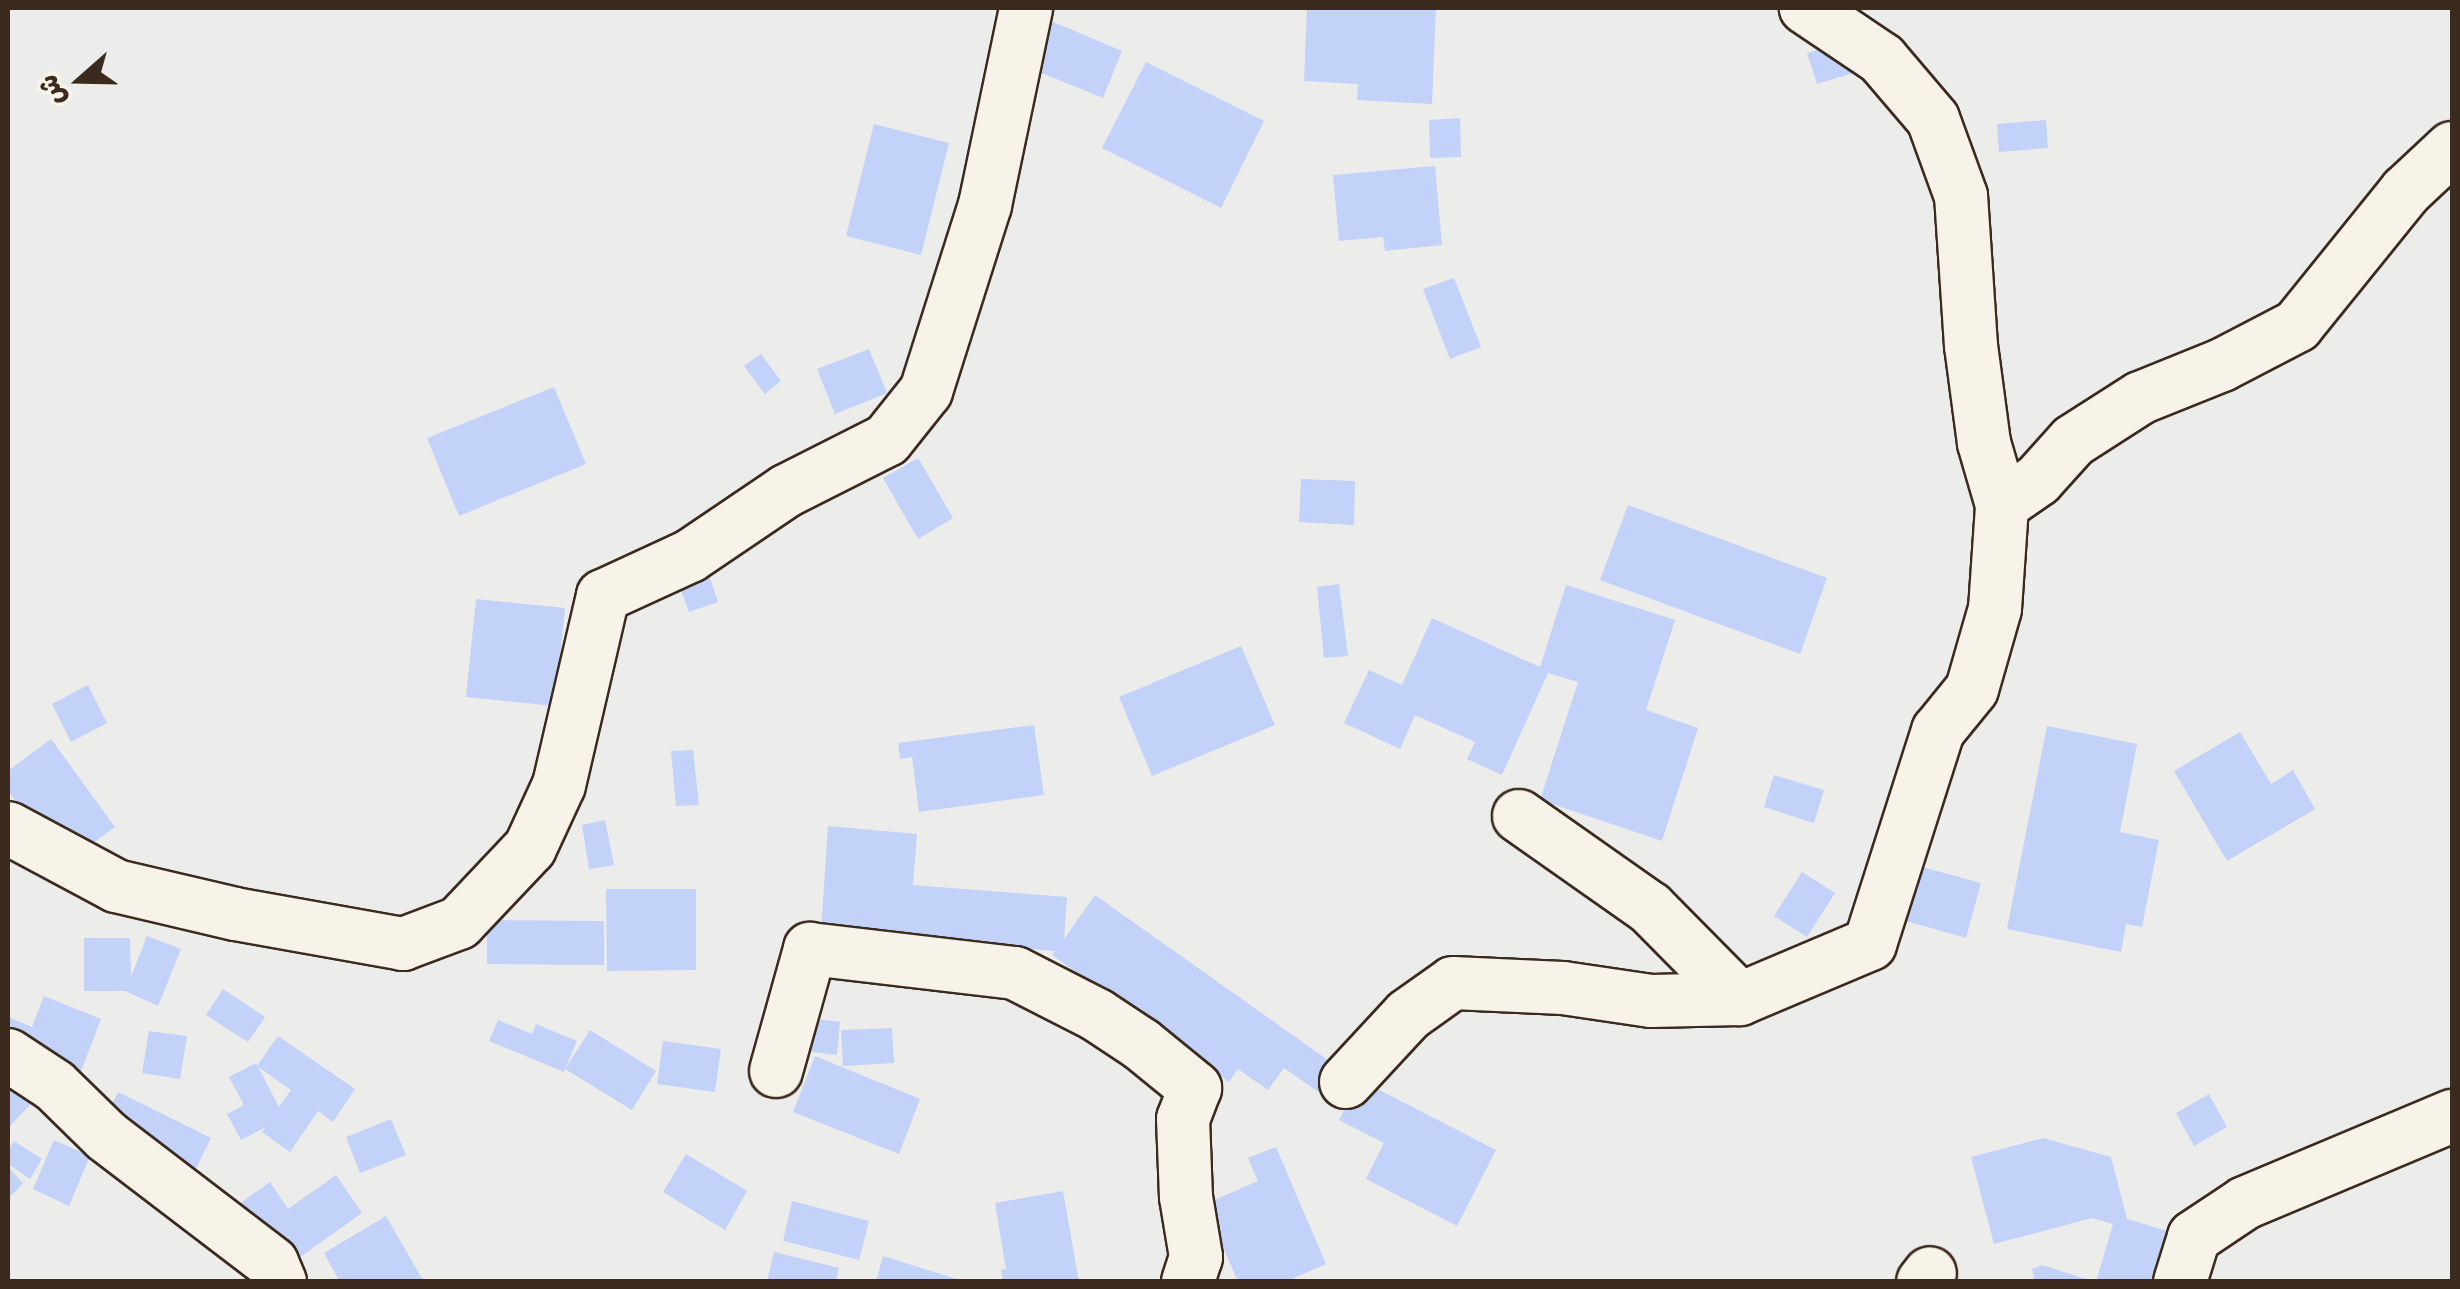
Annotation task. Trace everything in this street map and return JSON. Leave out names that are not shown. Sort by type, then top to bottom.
[{"type":"street","points":[[8,828],[116,886],[235,914],[403,944],[459,923],[530,848],[559,785],[603,596],[690,556],[786,491],[888,440],[926,391],[985,204],[1026,8]]},
{"type":"street","points":[[1346,1082],[1408,1014],[1453,983],[1564,988],[1651,1001],[1740,999],[1870,944],[1938,731],[1972,689],[1995,609],[2002,505],[1984,443],[1973,366],[1961,196],[1933,119],[1882,59],[1806,8]]},
{"type":"street","points":[[2002,505],[2038,480],[2073,441],[2140,398],[2222,365],[2297,326],[2406,192],[2452,148]]},
{"type":"street","points":[[1519,816],[1650,908],[1740,999]]},
{"type":"street","points":[[776,1071],[810,949],[1015,973],[1064,998],[1141,1044],[1195,1088],[1183,1119],[1186,1196],[1196,1257],[1188,1282]]},
{"type":"street","points":[[8,1055],[55,1086],[106,1136],[272,1262],[280,1282]]},
{"type":"street","points":[[2180,1282],[2194,1237],[2245,1203],[2452,1116]]},
{"type":"building","points":[[1307,8],[1436,8],[1432,104],[1357,100],[1358,84],[1304,81]]},
{"type":"building","points":[[1051,21],[1122,51],[1103,98],[1032,69]]},
{"type":"building","points":[[1844,42],[1853,73],[1817,84],[1807,53]]},
{"type":"building","points":[[1146,62],[1264,121],[1221,208],[1102,148]]},
{"type":"building","points":[[1460,118],[1461,157],[1430,158],[1429,120]]},
{"type":"building","points":[[2046,120],[2048,148],[1999,152],[1997,124]]},
{"type":"building","points":[[874,124],[949,143],[921,255],[846,236]]},
{"type":"building","points":[[1435,166],[1442,245],[1385,251],[1383,237],[1339,241],[1333,175]]},
{"type":"building","points":[[1454,278],[1481,347],[1450,359],[1423,289]]},
{"type":"building","points":[[869,349],[887,393],[835,414],[817,369]]},
{"type":"building","points":[[761,354],[781,381],[765,394],[744,366]]},
{"type":"building","points":[[554,387],[586,464],[459,516],[427,438]]},
{"type":"building","points":[[918,458],[953,518],[918,539],[883,478]]},
{"type":"building","points":[[1301,479],[1355,481],[1354,525],[1299,522]]},
{"type":"building","points":[[1628,505],[1827,578],[1800,654],[1600,580]]},
{"type":"building","points":[[707,569],[718,602],[689,612],[677,579]]},
{"type":"building","points":[[1339,584],[1348,656],[1324,658],[1317,587]]},
{"type":"building","points":[[1566,585],[1675,620],[1646,710],[1698,728],[1662,841],[1540,800],[1578,682],[1548,673],[1502,775],[1467,759],[1475,742],[1415,715],[1400,749],[1344,723],[1369,670],[1402,685],[1432,618],[1540,667]]},
{"type":"building","points":[[476,599],[565,608],[555,706],[466,697]]},
{"type":"building","points":[[1241,646],[1275,725],[1152,776],[1119,697]]},
{"type":"building","points":[[88,685],[107,723],[71,742],[52,704]]},
{"type":"building","points":[[1034,725],[1044,795],[919,812],[912,757],[900,759],[898,743]]},
{"type":"building","points":[[2047,726],[2137,744],[2120,832],[2159,840],[2142,927],[2126,924],[2121,952],[2007,929]]},
{"type":"building","points":[[2240,732],[2271,784],[2293,770],[2315,809],[2227,861],[2174,771]]},
{"type":"building","points":[[51,739],[115,827],[61,866],[8,791],[8,771]]},
{"type":"building","points":[[693,750],[699,805],[676,806],[671,751]]},
{"type":"building","points":[[1774,775],[1824,790],[1814,823],[1764,807]]},
{"type":"building","points":[[605,820],[614,865],[589,869],[582,825]]},
{"type":"building","points":[[828,826],[917,834],[913,885],[1067,897],[1064,939],[1095,895],[1342,1070],[1323,1095],[1284,1068],[1268,1090],[1238,1069],[1229,1082],[1052,955],[1055,951],[821,932]]},
{"type":"building","points":[[1900,861],[1981,883],[1966,938],[1885,915]]},
{"type":"building","points":[[1802,872],[1835,893],[1807,937],[1774,916]]},
{"type":"building","points":[[606,889],[696,889],[696,970],[607,971]]},
{"type":"building","points":[[487,920],[604,921],[604,965],[487,964]]},
{"type":"building","points":[[147,936],[181,949],[158,1006],[125,991],[84,991],[84,938],[130,938],[131,977]]},
{"type":"building","points":[[223,989],[265,1017],[248,1042],[206,1015]]},
{"type":"building","points":[[44,996],[101,1019],[75,1087],[8,1064],[8,1017],[32,1027]]},
{"type":"building","points":[[807,1018],[840,1022],[837,1055],[804,1051]]},
{"type":"building","points":[[498,1020],[532,1034],[536,1024],[577,1041],[564,1072],[489,1041]]},
{"type":"building","points":[[892,1028],[894,1063],[843,1066],[841,1030]]},
{"type":"building","points":[[590,1030],[656,1071],[632,1110],[565,1069]]},
{"type":"building","points":[[149,1031],[187,1036],[180,1079],[142,1073]]},
{"type":"building","points":[[278,1036],[355,1089],[333,1122],[318,1111],[290,1152],[262,1132],[266,1127],[241,1140],[227,1114],[244,1105],[229,1077],[256,1063],[257,1066]],"holes":[[[258,1067],[291,1090],[279,1107]]]},
{"type":"building","points":[[663,1041],[721,1049],[715,1092],[657,1084]]},
{"type":"building","points":[[815,1056],[920,1099],[899,1154],[793,1112]]},
{"type":"building","points":[[1360,1080],[1496,1150],[1457,1226],[1366,1179],[1384,1143],[1339,1120]]},
{"type":"building","points":[[8,1081],[31,1104],[8,1128]]},
{"type":"building","points":[[118,1092],[211,1138],[186,1189],[102,1125]]},
{"type":"building","points":[[2209,1094],[2227,1127],[2194,1146],[2176,1113]]},
{"type":"building","points":[[391,1119],[406,1155],[360,1173],[346,1137]]},
{"type":"building","points":[[2043,1138],[2111,1157],[2127,1219],[2167,1231],[2153,1282],[2096,1282],[2113,1224],[2092,1218],[1994,1244],[1971,1157]]},
{"type":"building","points":[[54,1140],[90,1156],[69,1206],[33,1189]]},
{"type":"building","points":[[14,1141],[42,1159],[30,1179],[8,1164],[8,1150]]},
{"type":"building","points":[[1276,1147],[1326,1264],[1285,1282],[1238,1282],[1205,1204],[1258,1181],[1248,1158]]},
{"type":"building","points":[[686,1154],[747,1191],[725,1230],[663,1192]]},
{"type":"building","points":[[8,1167],[23,1183],[8,1199]]},
{"type":"building","points":[[336,1175],[362,1213],[265,1282],[213,1223],[270,1182],[288,1209]]},
{"type":"building","points":[[1063,1191],[1079,1282],[1003,1282],[1001,1270],[1006,1269],[995,1203]]},
{"type":"building","points":[[792,1201],[869,1221],[859,1260],[783,1241]]},
{"type":"building","points":[[386,1216],[424,1282],[340,1282],[324,1253]]},
{"type":"building","points":[[774,1252],[839,1268],[836,1282],[767,1282]]},
{"type":"building","points":[[883,1256],[963,1281],[963,1282],[876,1282]]},
{"type":"building","points":[[2042,1265],[2092,1281],[2035,1282],[2032,1269]]}]
